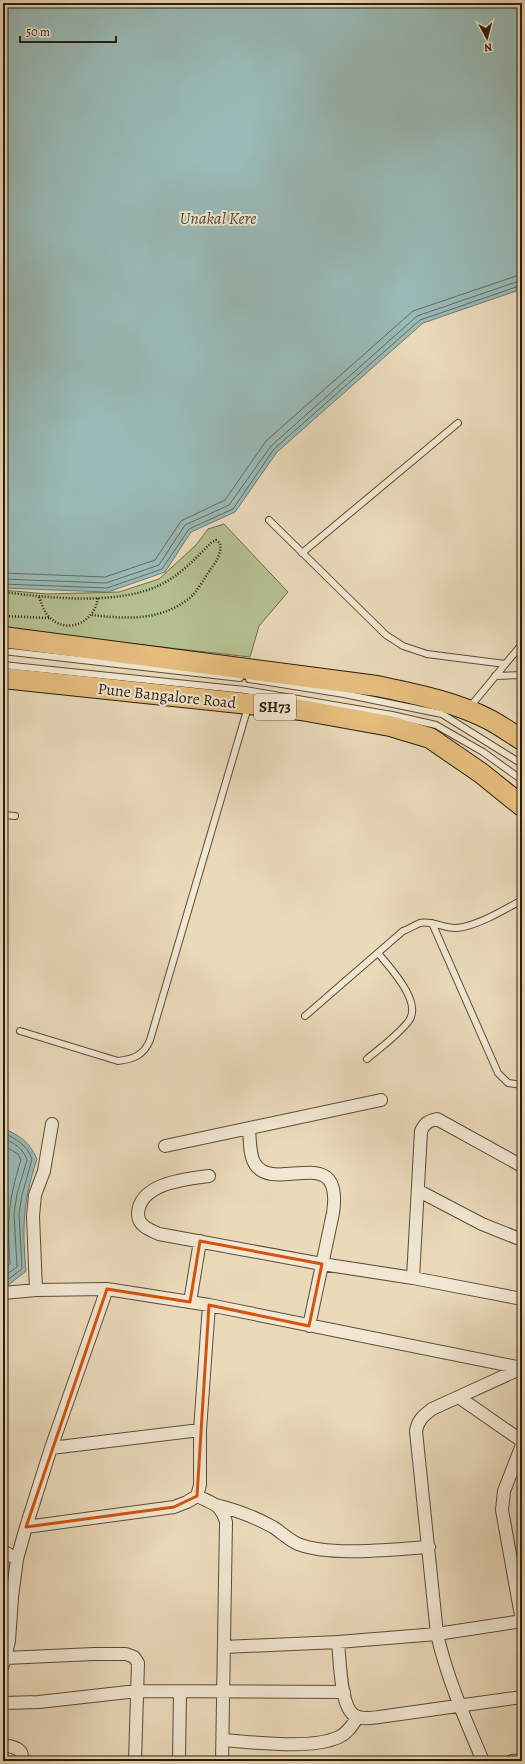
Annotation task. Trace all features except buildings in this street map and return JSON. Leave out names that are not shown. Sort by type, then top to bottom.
[{"type":"main road","name":"SH73","points":[[3,637],[332,679],[416,695],[489,720],[522,740]]},
{"type":"main road","name":"Pune Bangalore Road","points":[[3,678],[301,710],[390,726],[430,738],[481,772],[522,806]]},
{"type":"street","points":[[165,1146],[381,1100]]},
{"type":"street","points":[[414,1278],[421,1131],[425,1124],[430,1120],[437,1120],[452,1126],[522,1166]]},
{"type":"street","points":[[36,1290],[33,1216],[35,1196],[44,1171],[52,1124]]},
{"type":"street","points":[[249,1128],[254,1163],[265,1173],[276,1174],[310,1172],[321,1174],[334,1187],[335,1202],[310,1326]]},
{"type":"street","points":[[209,1176],[176,1180],[155,1189],[143,1198],[138,1209],[138,1218],[141,1223],[148,1230],[159,1234],[322,1264],[414,1278],[522,1299]]},
{"type":"street","points":[[419,1191],[482,1224],[522,1240]]},
{"type":"street","points":[[190,1302],[200,1242]]},
{"type":"street","points":[[107,1289],[51,1448],[17,1559],[12,1597],[9,1641],[4,1662],[94,1654],[126,1654],[134,1657],[138,1663],[135,1761]]},
{"type":"street","points":[[3,1293],[36,1290],[107,1289],[209,1305],[522,1368]]},
{"type":"street","points":[[26,1527],[174,1507],[197,1496],[200,1485],[200,1430],[209,1305]]},
{"type":"street","points":[[483,1761],[459,1706],[442,1655],[437,1634],[416,1432],[418,1422],[432,1409],[460,1398],[522,1368]]},
{"type":"street","points":[[460,1398],[522,1441]]},
{"type":"street","points":[[51,1448],[200,1430]]},
{"type":"street","points":[[224,1647],[338,1642],[437,1634],[522,1621],[502,1510],[504,1491],[522,1445]]},
{"type":"street","points":[[197,1496],[216,1505],[234,1509],[254,1518],[273,1527],[298,1543],[312,1548],[375,1550],[429,1547]]},
{"type":"street","points":[[216,1505],[223,1512],[226,1522],[222,1761]]},
{"type":"street","points":[[3,1551],[17,1559]]},
{"type":"street","points":[[338,1642],[347,1707],[352,1714],[358,1717],[378,1718],[522,1697]]},
{"type":"street","points":[[3,1703],[40,1702],[137,1691],[344,1692]]},
{"type":"street","points":[[179,1761],[180,1692]]},
{"type":"street","points":[[223,1740],[304,1744],[329,1740],[340,1737],[348,1731],[358,1717]]},
{"type":"street","points":[[3,1745],[18,1748],[22,1754],[21,1761]]},
{"type":"street","points":[[512,1761],[522,1760]]},
{"type":"lane","points":[[302,553],[458,423]]},
{"type":"lane","points":[[269,520],[386,635],[403,646],[427,654],[505,664]]},
{"type":"lane","points":[[466,711],[522,644]]},
{"type":"lane","points":[[3,651],[247,679],[344,694],[442,714],[522,764]]},
{"type":"lane","points":[[3,665],[245,690],[392,715],[436,725],[483,752],[522,780]]},
{"type":"lane","points":[[495,676],[522,675]]},
{"type":"lane","points":[[20,1031],[118,1060],[139,1056],[146,1050],[249,704]]},
{"type":"lane","points":[[3,815],[14,816]]},
{"type":"lane","points":[[306,1016],[404,931],[421,923],[432,923],[442,927],[457,928],[502,911],[522,900]]},
{"type":"lane","points":[[432,923],[498,1073],[508,1083],[522,1085]]},
{"type":"lane","points":[[367,1060],[409,1022],[413,1008],[406,989],[378,953]]},
{"type":"path","points":[[3,592],[39,597],[98,597],[128,595],[162,584],[173,578],[211,543],[216,540],[220,543],[221,549],[218,558],[205,578],[188,599],[177,606],[141,618],[120,618],[92,615]]},
{"type":"path","points":[[39,597],[45,613],[58,623],[67,625],[82,623],[92,615],[98,597]]},
{"type":"path","points":[[3,616],[50,618]]},
{"type":"highlighted area","points":[[200,1241],[322,1264],[309,1326],[209,1305],[197,1496],[174,1507],[26,1527],[107,1289],[190,1302]]},
{"type":"green space","points":[[224,524],[288,592],[259,626],[250,657],[3,629],[3,590],[47,594],[119,592],[159,579],[196,545],[208,529]]},
{"type":"water","name":"Unakal Kere","points":[[3,3],[522,3],[522,289],[423,323],[277,452],[235,512],[191,532],[165,572],[108,592],[3,588]]},
{"type":"water","points":[[3,1128],[15,1134],[27,1143],[37,1159],[26,1201],[24,1241],[26,1271],[7,1286],[3,1287]]}]
